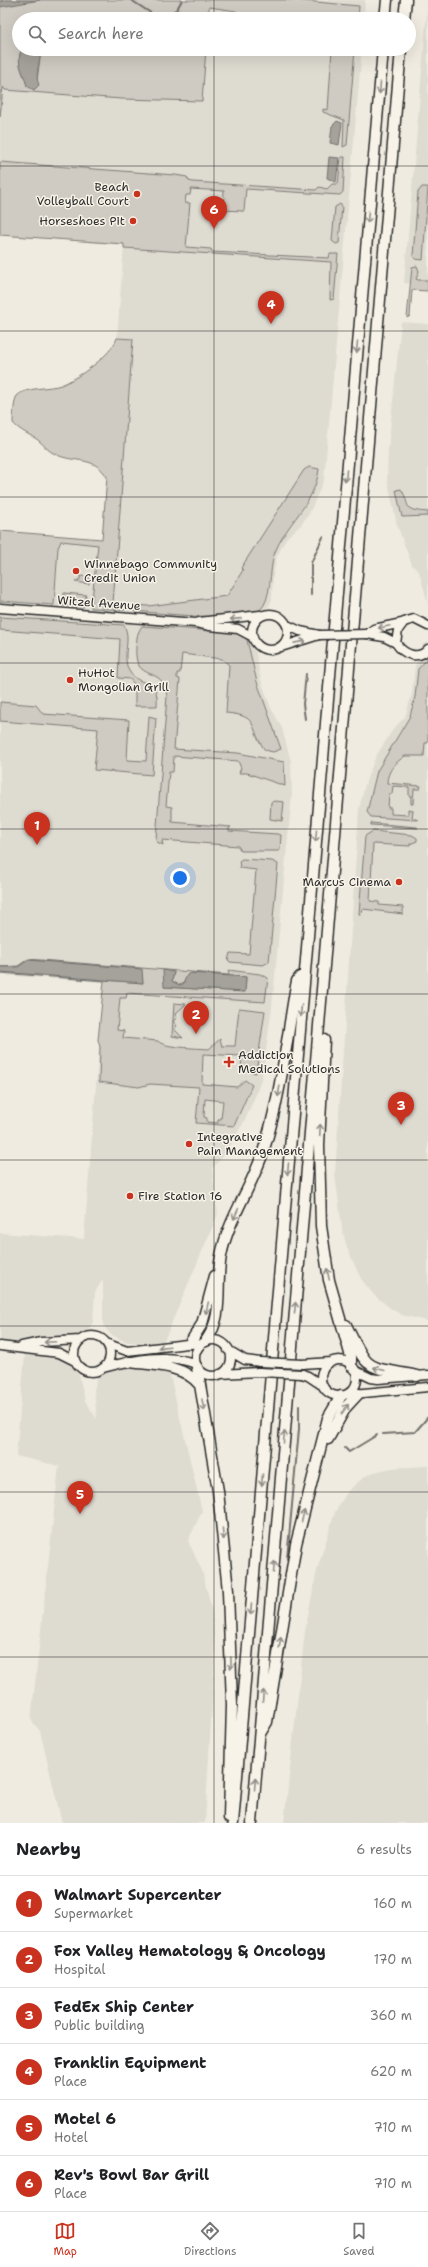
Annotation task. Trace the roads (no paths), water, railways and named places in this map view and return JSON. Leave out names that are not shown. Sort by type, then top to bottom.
[{"type":"highway","points":[[386,12],[387,0]]},
{"type":"highway","points":[[405,12],[406,0]]},
{"type":"highway","points":[[234,1823],[304,972],[382,56]]},
{"type":"highway","points":[[252,1823],[401,56]]},
{"type":"highway","points":[[190,1344],[202,1324],[229,1229],[262,1154],[269,1132],[276,1107],[297,981],[304,972]]},
{"type":"highway","points":[[320,1009],[324,1046],[320,1145],[320,1211],[324,1253],[333,1296],[353,1368]]},
{"type":"highway","points":[[204,1342],[216,1323],[221,1256]]},
{"type":"highway","points":[[333,1296],[365,1362],[377,1369],[417,1376]]},
{"type":"highway","points":[[129,1362],[168,1367],[190,1375],[199,1384]]},
{"type":"highway","points":[[197,1365],[218,1491],[228,1591],[232,1699],[228,1811],[229,1823]]},
{"type":"highway","points":[[321,1451],[343,1412],[358,1394]]},
{"type":"highway","points":[[259,1735],[267,1722],[296,1544],[321,1451],[328,1418],[343,1395]]},
{"type":"main road","name":"Witzel Avenue","points":[[0,608],[196,623],[238,628],[253,637]]},
{"type":"main road","points":[[319,635],[271,650],[263,649],[256,644],[253,637],[253,627],[260,616],[277,615],[287,625],[300,631],[319,635],[366,634],[384,637],[396,642],[400,649],[409,654],[426,652]]},
{"type":"main road","name":"Witzel Avenue","points":[[196,623],[260,616]]},
{"type":"main road","points":[[366,634],[374,629],[414,619],[428,626]]},
{"type":"main road","points":[[396,642],[398,630],[402,623]]},
{"type":"main road","points":[[281,648],[287,640],[287,625]]},
{"type":"main road","points":[[19,1347],[41,1342],[81,1340],[90,1336],[96,1336],[108,1344],[127,1351],[213,1340],[220,1342],[228,1350],[243,1359],[260,1362],[302,1364],[342,1361],[372,1378],[428,1375]]},
{"type":"main road","points":[[75,1361],[74,1349],[81,1340]]},
{"type":"main road","points":[[197,1365],[196,1352],[204,1342]]},
{"type":"main road","points":[[102,1368],[109,1358],[108,1344]]},
{"type":"main road","points":[[0,1346],[19,1347],[59,1353],[75,1361],[82,1369],[89,1372],[129,1362],[173,1357],[197,1365],[207,1374],[259,1372],[302,1374],[323,1386],[330,1394],[358,1394],[412,1387],[428,1387]]},
{"type":"main road","points":[[219,1374],[229,1364],[228,1350]]},
{"type":"main road","points":[[323,1386],[322,1372],[332,1362]]},
{"type":"main road","points":[[343,1395],[355,1386],[356,1375],[353,1368]]},
{"type":"waterway","points":[[131,0],[149,12]]},
{"type":"waterway","points":[[172,12],[177,9],[182,0]]},
{"type":"waterway","points":[[311,595],[311,563],[323,537]]},
{"type":"waterway","points":[[305,719],[303,704],[306,674]]},
{"type":"waterway","points":[[287,1559],[299,1429],[299,1406]]},
{"type":"waterway","points":[[383,1434],[415,1432],[428,1417]]},
{"type":"waterway","points":[[345,1448],[349,1452],[377,1435]]},
{"type":"place","name":"Beach Volleyball Court","points":[[137,194]]},
{"type":"place","name":"Horseshoes Pit","points":[[133,221]]},
{"type":"place","name":"Rev's Bowl Bar Grill","points":[[214,229]]},
{"type":"place","name":"Franklin Equipment","points":[[271,324]]},
{"type":"place","name":"Winnebago Community Credit Union","points":[[76,571]]},
{"type":"place","name":"HuHot Mongolian Grill","points":[[70,680]]},
{"type":"place","name":"Walmart Supercenter","points":[[37,845]]},
{"type":"place","name":"Marcus Cinema","points":[[399,882]]},
{"type":"place","name":"Fox Valley Hematology & Oncology","points":[[196,1034]]},
{"type":"place","name":"Addiction Medical Solutions","points":[[229,1062]]},
{"type":"place","name":"FedEx Ship Center","points":[[401,1125]]},
{"type":"place","name":"Integrative Pain Management","points":[[189,1144]]},
{"type":"place","name":"Fire Station 16","points":[[130,1196]]},
{"type":"place","name":"Motel 6","points":[[80,1514]]}]
